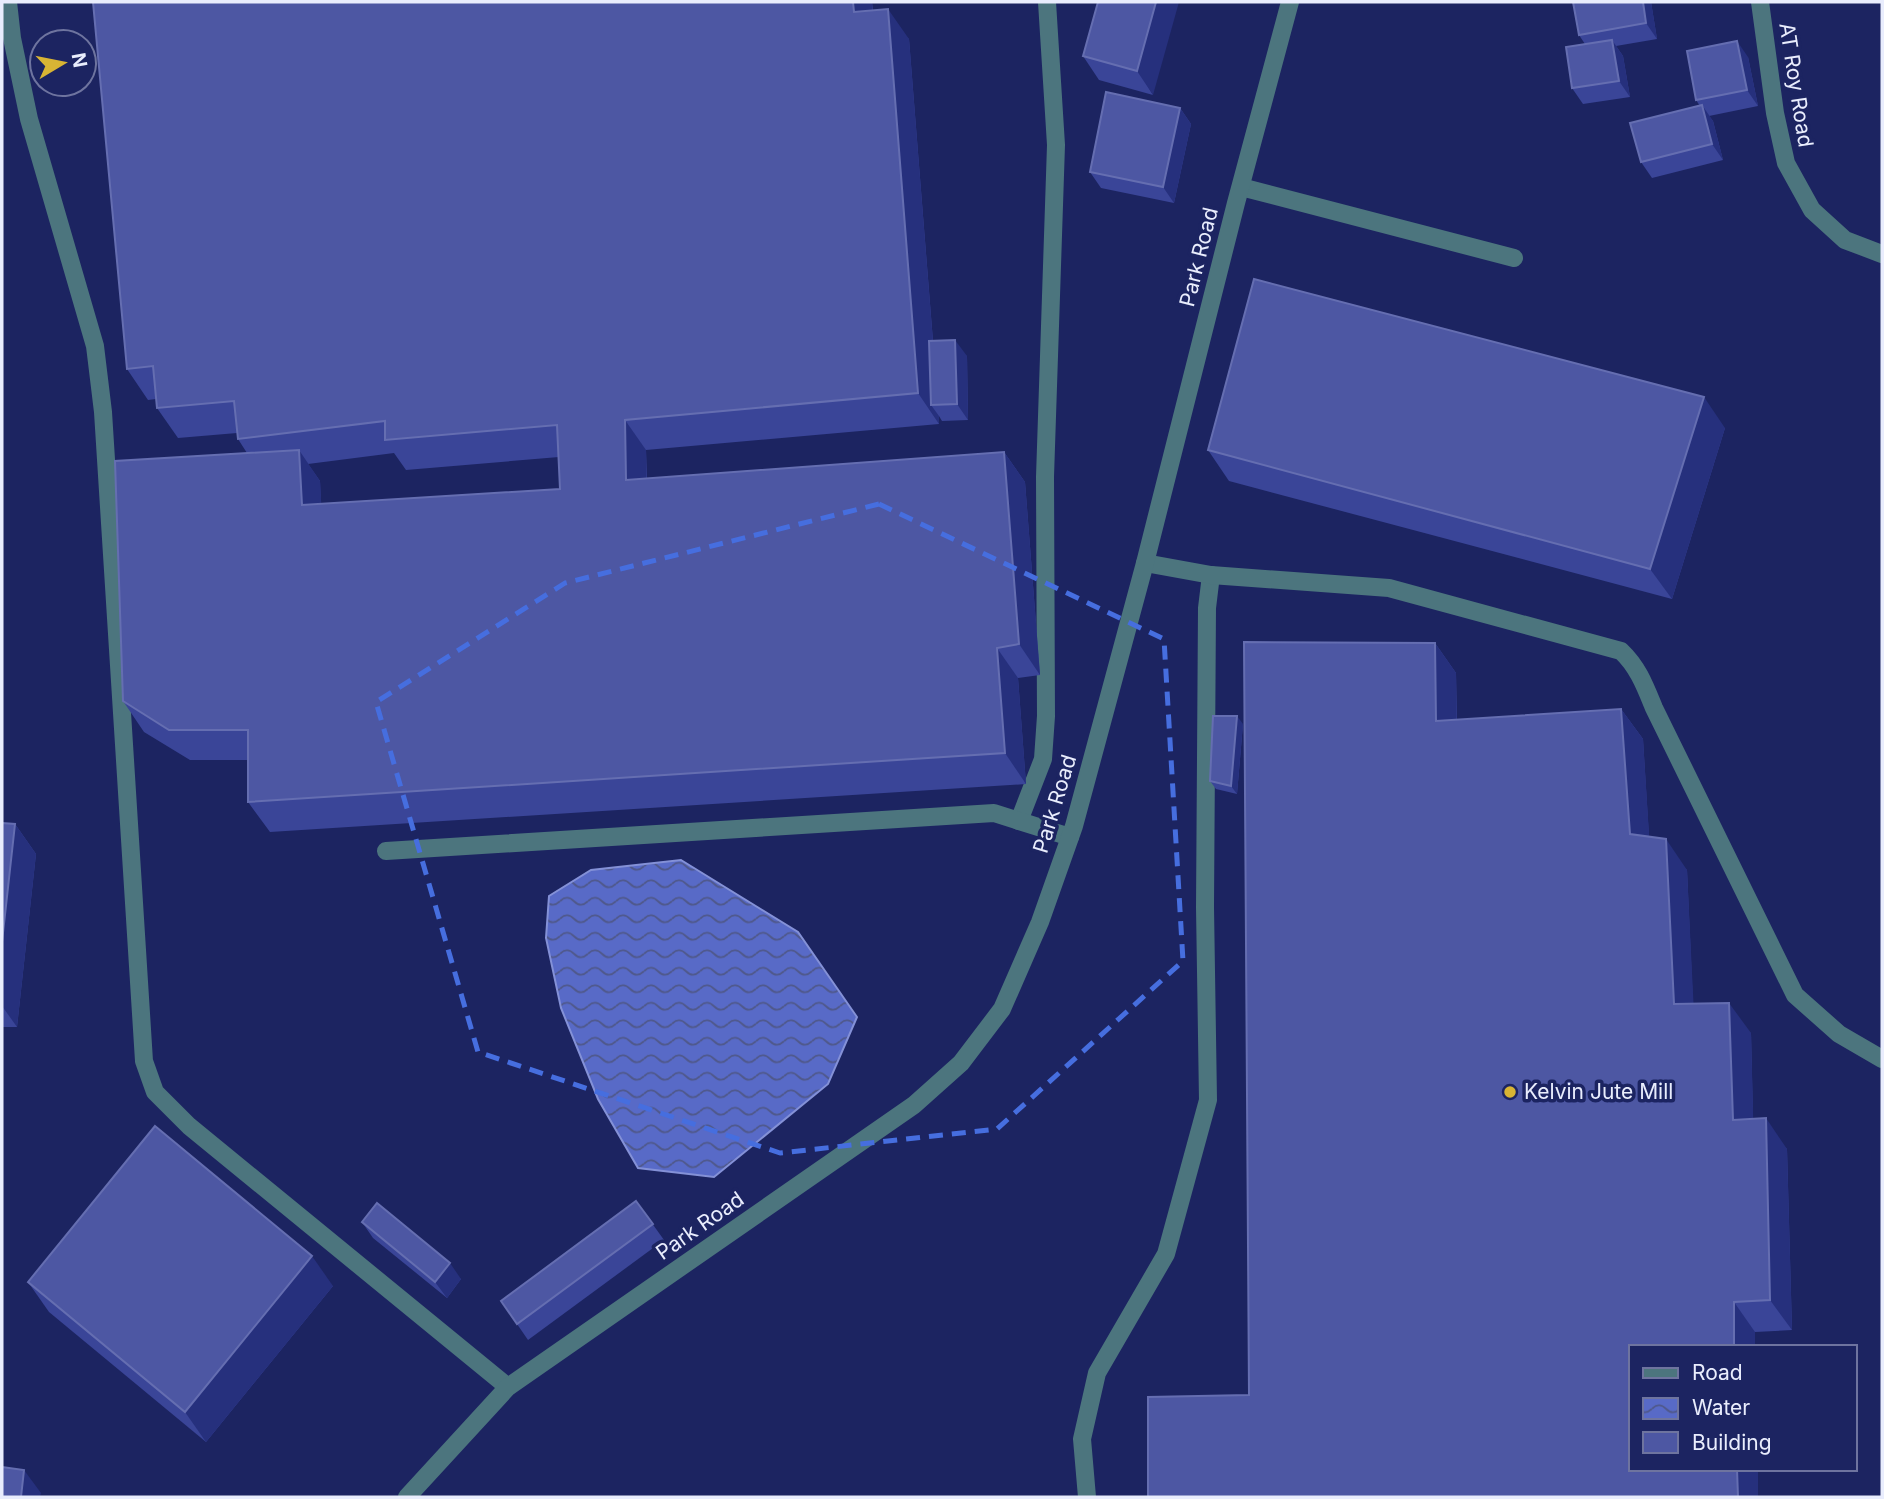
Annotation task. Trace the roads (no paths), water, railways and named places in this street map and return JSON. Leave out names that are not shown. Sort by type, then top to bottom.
[{"type":"street","points":[[8,2],[12,38],[29,119],[95,346],[103,412],[144,1061],[155,1092],[189,1126],[508,1387]]},
{"type":"street","points":[[1019,821],[1043,759],[1046,716],[1045,477],[1056,145],[1047,2]]},
{"type":"street","name":"Park Road","points":[[407,1497],[508,1387],[914,1105],[961,1063],[1002,1009],[1040,922],[1070,837],[1145,564],[1290,2]]},
{"type":"street","name":"AT Roy Road","points":[[1760,2],[1775,113],[1786,163],[1812,210],[1845,240],[1882,254]]},
{"type":"street","points":[[1241,187],[1514,258]]},
{"type":"street","points":[[1145,564],[1211,575],[1389,588],[1621,651],[1642,678],[1654,708],[1795,995],[1839,1034],[1882,1059]]},
{"type":"street","points":[[1087,1497],[1083,1439],[1097,1373],[1166,1254],[1208,1100],[1205,907],[1207,608],[1211,575]]},
{"type":"street","points":[[386,851],[994,813],[1070,837]]},
{"type":"water","points":[[681,860],[798,932],[857,1017],[828,1084],[714,1177],[638,1168],[598,1099],[561,1008],[546,938],[549,896],[591,870]]},
{"type":"place","name":"Kelvin Jute Mill","points":[[1510,1092]]}]
